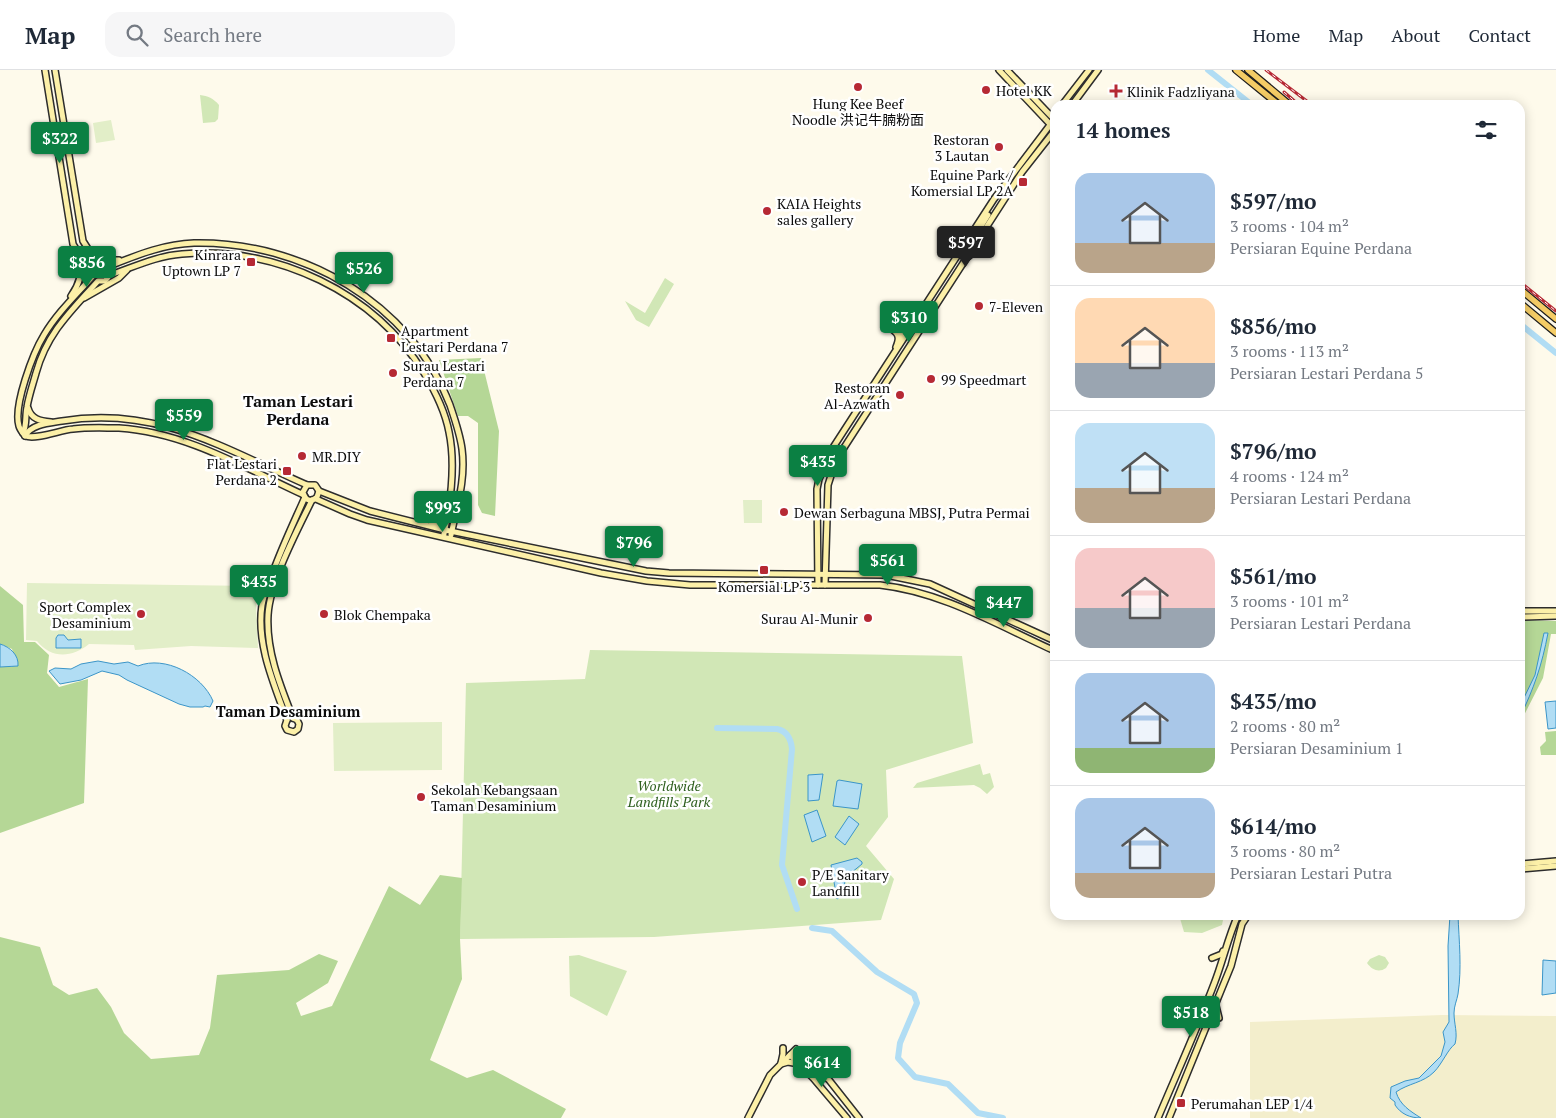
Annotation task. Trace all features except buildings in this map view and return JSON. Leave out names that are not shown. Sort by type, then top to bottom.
[{"type":"main road","points":[[1236,70],[1273,100]]},
{"type":"main road","points":[[1248,70],[1284,100]]},
{"type":"main road","points":[[1258,88],[1270,100]]},
{"type":"main road","points":[[1525,293],[1556,320],[1550,324],[1556,333]]},
{"type":"main road","points":[[1530,311],[1538,315],[1542,314],[1542,309],[1535,302]]},
{"type":"main road","points":[[1525,307],[1556,333]]},
{"type":"street","points":[[45,70],[73,244],[98,282]]},
{"type":"street","points":[[55,70],[83,241],[98,266]]},
{"type":"street","points":[[818,585],[815,575],[818,564],[817,504],[819,479],[834,446],[1006,181],[1049,124],[999,70]]},
{"type":"street","points":[[1007,70],[1050,112]]},
{"type":"street","points":[[1066,100],[1089,70]]},
{"type":"street","points":[[1076,100],[1098,70]]},
{"type":"street","points":[[47,84],[57,82]]},
{"type":"street","points":[[825,585],[828,485],[836,460],[1022,172],[1050,136]]},
{"type":"street","points":[[975,245],[974,239],[992,203]]},
{"type":"street","points":[[966,258],[973,253],[985,252],[982,240],[983,232]]},
{"type":"street","points":[[98,266],[107,267],[150,250],[186,244],[243,247],[270,252],[308,264],[344,282],[372,301],[394,320],[427,359],[447,397],[456,424],[462,450],[463,473],[457,512],[450,538]]},
{"type":"street","points":[[948,272],[968,247],[975,245]]},
{"type":"street","points":[[89,251],[106,260],[124,260]]},
{"type":"street","points":[[24,435],[27,405],[36,370],[45,347],[58,326],[98,282],[106,281],[110,275],[152,259],[181,254],[211,253],[250,257],[303,272],[352,297],[388,326],[406,347],[431,384],[450,433],[452,487],[444,534]]},
{"type":"street","points":[[80,257],[82,273],[75,291],[44,335],[29,368],[18,414],[18,424],[24,435],[33,437],[72,429],[95,428],[146,431],[197,446],[304,496],[358,517],[423,532],[444,534],[452,532],[646,571],[669,574],[886,575],[903,577],[930,584],[1050,639]]},
{"type":"street","points":[[62,310],[98,266]]},
{"type":"street","points":[[107,267],[110,275]]},
{"type":"street","points":[[81,300],[119,278],[130,268]]},
{"type":"street","points":[[890,361],[899,341],[904,322]]},
{"type":"street","points":[[893,330],[897,333],[899,341]]},
{"type":"street","points":[[27,405],[30,414],[35,418],[54,422]]},
{"type":"street","points":[[24,435],[32,428],[75,419],[118,418],[166,425],[211,441],[307,486],[315,486],[319,491],[370,511],[426,526],[450,538],[601,572],[665,583],[690,585],[880,585],[899,587],[957,606],[1050,649]]},
{"type":"street","points":[[307,486],[266,589],[262,612],[262,634],[270,674],[290,719],[273,662],[268,633],[269,605],[281,568],[319,491]]},
{"type":"street","points":[[457,512],[457,525],[459,529],[472,536]]},
{"type":"street","points":[[426,526],[439,524],[448,516]]},
{"type":"street","points":[[423,532],[434,538],[475,544]]},
{"type":"street","points":[[957,606],[961,598]]},
{"type":"street","points":[[1525,611],[1556,611]]},
{"type":"street","points":[[1525,617],[1556,616]]},
{"type":"street","points":[[1525,864],[1556,861]]},
{"type":"street","points":[[1525,869],[1556,866]]},
{"type":"street","points":[[1158,1118],[1202,1015],[1236,920]]},
{"type":"street","points":[[1169,1118],[1231,966],[1245,920]]},
{"type":"street","points":[[1212,958],[1222,954],[1228,942]]},
{"type":"street","points":[[1216,1003],[1220,1018]]},
{"type":"street","points":[[780,1064],[783,1054],[782,1048]]},
{"type":"street","points":[[748,1118],[770,1075],[796,1049],[829,1080],[858,1118]]},
{"type":"street","points":[[790,1055],[847,1118]]},
{"type":"street","points":[[780,1064],[788,1062],[799,1064]]},
{"type":"shaded area","points":[[1442,1015],[1556,1016],[1556,1118],[1250,1118],[1250,1022]]},
{"type":"green space","points":[[200,95],[210,98],[219,105],[218,119],[215,122],[203,123]]},
{"type":"green space","points":[[111,120],[115,140],[96,143],[93,123]]},
{"type":"green space","points":[[665,278],[674,284],[649,327],[636,320],[625,301],[645,313]]},
{"type":"green space","points":[[481,358],[499,431],[495,516],[482,513],[478,505],[478,423],[468,416],[458,416],[439,360]]},
{"type":"green space","points":[[743,500],[762,500],[762,523],[744,523]]},
{"type":"green space","name":"Sport Complex Desaminium","points":[[27,583],[254,586],[259,590],[256,605],[258,648],[191,646],[135,650],[134,645],[89,644],[76,652],[55,654],[37,641],[26,640]]},
{"type":"green space","points":[[0,586],[23,605],[24,642],[35,642],[49,655],[47,673],[59,687],[88,679],[84,803],[0,833],[0,667],[12,667],[14,655],[12,649],[0,644]]},
{"type":"green space","points":[[1525,620],[1556,621],[1556,634],[1551,634],[1543,678],[1525,713]]},
{"type":"green space","name":"Worldwide Landfills Park","points":[[590,650],[962,656],[973,743],[886,770],[888,817],[866,846],[894,879],[881,920],[654,937],[460,939],[466,683],[585,679]]},
{"type":"green space","points":[[442,722],[442,770],[334,771],[333,723]]},
{"type":"green space","points":[[1556,731],[1556,755],[1541,755],[1540,747],[1546,741],[1545,732]]},
{"type":"green space","points":[[980,764],[983,775],[990,773],[994,787],[987,794],[974,785],[913,788],[917,783]]},
{"type":"green space","points":[[440,875],[462,878],[460,939],[462,979],[430,1060],[467,1078],[493,1070],[566,1109],[561,1118],[0,1118],[0,937],[40,947],[53,985],[69,995],[97,988],[111,1007],[124,1033],[151,1059],[199,1055],[210,1028],[217,975],[289,970],[319,954],[338,961],[328,983],[296,1003],[301,1016],[332,1006],[389,886],[420,905]]},
{"type":"green space","points":[[1180,920],[1223,920],[1222,925],[1202,933],[1184,932]]},
{"type":"green space","points":[[579,955],[627,971],[607,1016],[570,996],[569,956]]},
{"type":"green space","points":[[1379,955],[1385,957],[1389,963],[1383,970],[1373,969],[1367,963],[1370,959]]},
{"type":"water","points":[[1544,633],[1548,633],[1540,666],[1525,705],[1525,696],[1535,675]]},
{"type":"water","points":[[58,635],[64,635],[68,640],[81,639],[81,648],[56,648],[56,638]]},
{"type":"water","points":[[0,644],[13,652],[17,658],[18,666],[0,667]]},
{"type":"water","points":[[98,661],[114,664],[128,662],[138,666],[149,663],[171,665],[192,676],[208,692],[213,701],[210,707],[190,707],[179,704],[119,675],[102,671],[81,680],[60,684],[49,671],[55,668],[71,669],[81,664]]},
{"type":"water","points":[[1556,701],[1556,728],[1548,729],[1545,702]]},
{"type":"water","points":[[823,774],[819,800],[808,801],[808,775]]},
{"type":"water","points":[[837,781],[862,784],[858,809],[833,806]]},
{"type":"water","points":[[817,810],[826,836],[812,842],[804,815]]},
{"type":"water","points":[[849,816],[859,824],[845,845],[835,837]]},
{"type":"water","points":[[857,858],[862,864],[846,877],[842,896],[837,899],[831,865]]},
{"type":"water","points":[[1450,920],[1458,920],[1460,964],[1458,994],[1454,1008],[1456,1040],[1440,1065],[1430,1076],[1396,1092],[1403,1104],[1421,1118],[1413,1117],[1406,1115],[1397,1108],[1395,1102],[1390,1098],[1391,1087],[1419,1078],[1441,1056],[1445,1042],[1443,1032],[1449,1022],[1448,946]]},
{"type":"water","points":[[1543,960],[1556,961],[1556,993],[1542,995]]},
{"type":"waterway","points":[[1208,70],[1246,100]]},
{"type":"waterway","points":[[1525,328],[1556,353]]},
{"type":"waterway","points":[[717,728],[777,729],[786,734],[791,742],[792,749],[782,865],[797,909]]},
{"type":"waterway","points":[[812,928],[832,931],[877,972],[914,994],[917,1003],[900,1043],[898,1058],[915,1077],[948,1084],[978,1113],[1003,1118]]},
{"type":"railway","points":[[1266,70],[1305,100]]},
{"type":"railway","points":[[1284,92],[1293,100]]},
{"type":"railway","points":[[1525,286],[1556,311]]},
{"type":"place","name":"Hung Kee Beef Noodle 洪记牛腩粉面","points":[[858,87]]},
{"type":"place","name":"Hotel KK","points":[[986,90]]},
{"type":"place","name":"Klinik Fadzliyana","points":[[1116,91]]},
{"type":"place","name":"Restoran 3 Lautan","points":[[999,147]]},
{"type":"place","name":"Equine Park / Komersial LP 2A","points":[[1023,182]]},
{"type":"place","name":"KAIA Heights sales gallery","points":[[767,211]]},
{"type":"place","name":"Kinrara Uptown LP 7","points":[[251,262]]},
{"type":"place","name":"7-Eleven","points":[[979,306]]},
{"type":"place","name":"Apartment Lestari Perdana 7","points":[[391,338]]},
{"type":"place","name":"Surau Lestari Perdana 7","points":[[393,373]]},
{"type":"place","name":"99 Speedmart","points":[[931,379]]},
{"type":"place","name":"Restoran Al-Azwath","points":[[900,395]]},
{"type":"place","name":"MR.DIY","points":[[302,456]]},
{"type":"place","name":"Flat Lestari Perdana 2","points":[[287,471]]},
{"type":"place","name":"Dewan Serbaguna MBSJ, Putra Permai","points":[[784,512]]},
{"type":"place","name":"Komersial LP 3","points":[[764,570]]},
{"type":"place","name":"Sport Complex Desaminium","points":[[141,614]]},
{"type":"place","name":"Blok Chempaka","points":[[324,614]]},
{"type":"place","name":"Surau Al-Munir","points":[[868,618]]},
{"type":"place","name":"Sekolah Kebangsaan Taman Desaminium","points":[[421,797]]},
{"type":"place","name":"P/E Sanitary Landfill","points":[[802,882]]},
{"type":"place","name":"Perumahan LEP 1/4","points":[[1181,1103]]},
{"type":"district","name":"Taman Lestari Perdana","points":[[298,410]]},
{"type":"district","name":"Taman Desaminium","points":[[288,711]]}]
